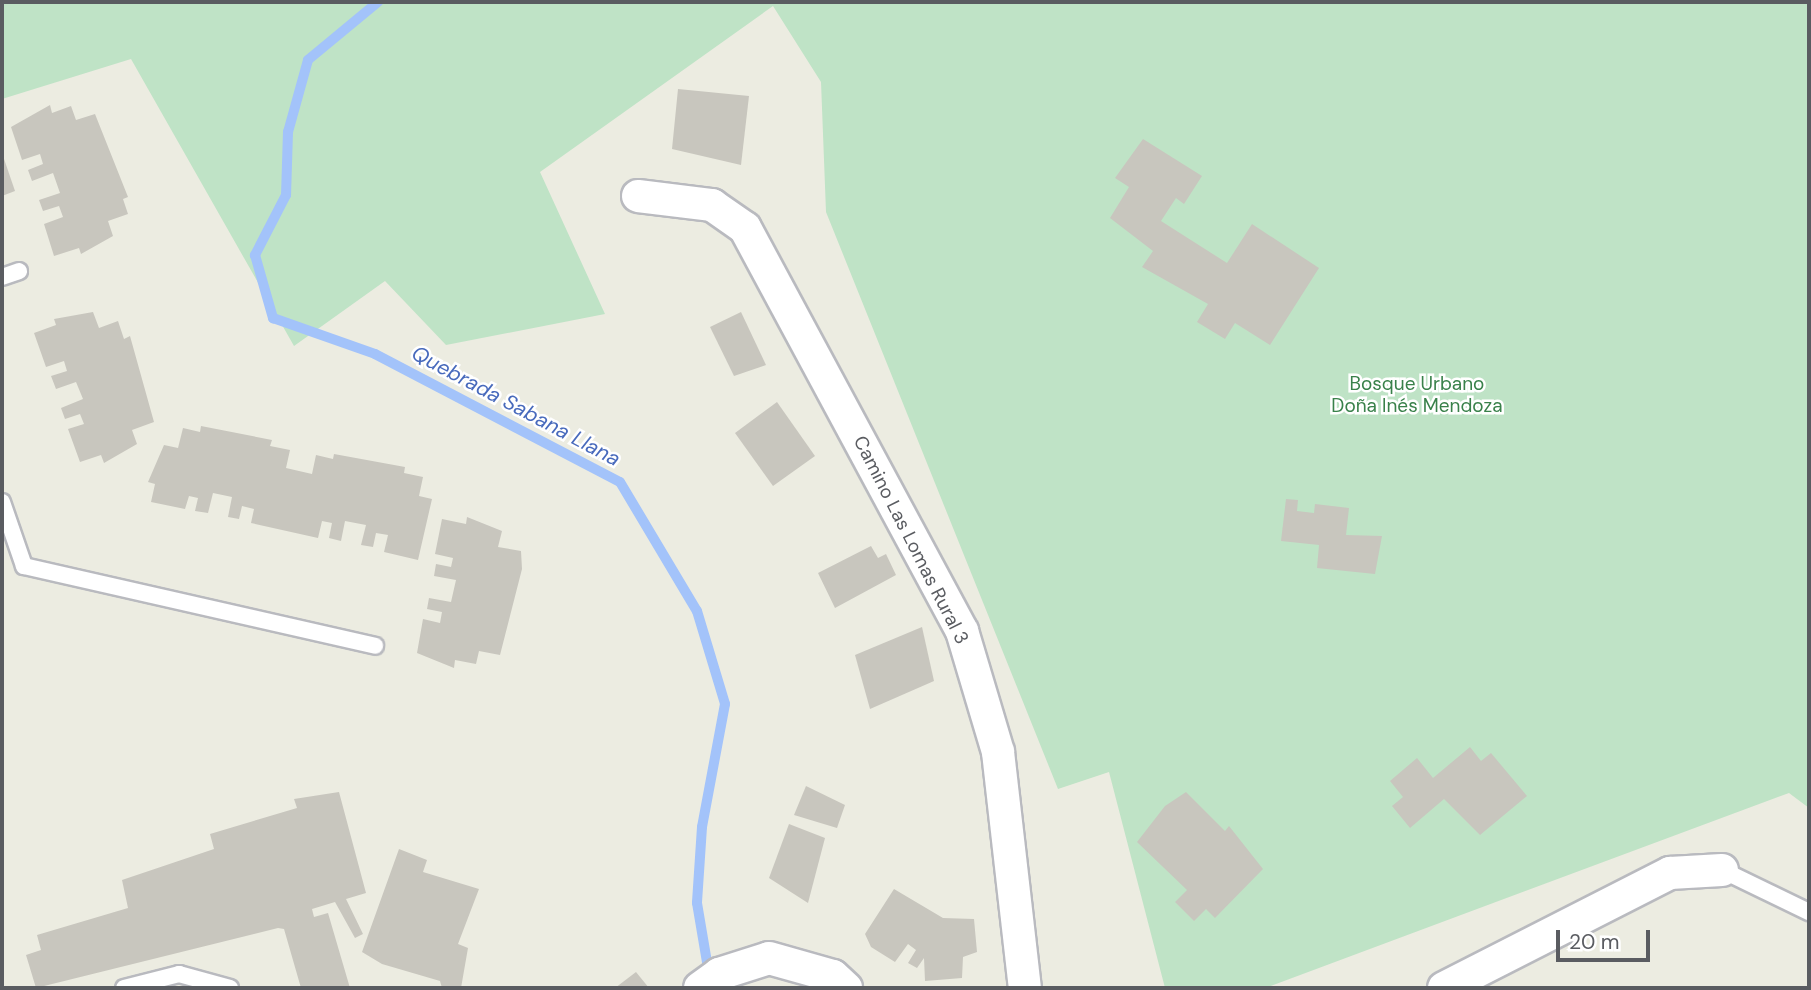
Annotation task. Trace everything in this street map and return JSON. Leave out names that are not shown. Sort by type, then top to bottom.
[{"type":"street","name":"Camino Las Lomas Rural 3","points":[[638,196],[712,205],[745,228],[962,631],[998,752],[1025,988]]},
{"type":"street","points":[[1444,988],[1670,873],[1722,870]]},
{"type":"street","points":[[700,988],[719,974],[769,958],[833,976],[846,988]]},
{"type":"lane","points":[[2,277],[19,271]]},
{"type":"lane","points":[[2,502],[24,566],[375,646]]},
{"type":"lane","points":[[1722,870],[1809,912]]},
{"type":"lane","points":[[124,988],[178,974],[230,988]]},
{"type":"green space","name":"Bosque Urbano Doña Inés Mendoza","points":[[2,2],[1809,2],[1809,808],[1789,793],[1265,988],[1165,988],[1109,772],[1058,789],[826,212],[821,82],[773,6],[540,172],[605,314],[446,345],[385,281],[294,346],[131,59],[2,99]]},
{"type":"building","points":[[678,89],[749,96],[741,165],[672,149]]},
{"type":"building","points":[[50,105],[52,113],[71,106],[76,120],[95,114],[128,197],[123,199],[128,214],[108,221],[113,236],[81,254],[79,248],[54,256],[44,224],[63,217],[59,206],[43,211],[39,200],[60,193],[53,173],[32,181],[28,170],[43,164],[40,154],[22,160],[11,127]]},
{"type":"building","points":[[1143,139],[1202,176],[1184,204],[1176,198],[1161,221],[1227,263],[1252,224],[1319,268],[1270,345],[1235,323],[1225,339],[1197,322],[1208,304],[1142,267],[1153,251],[1110,218],[1129,187],[1115,178]]},
{"type":"building","points":[[2,153],[15,191],[2,196]]},
{"type":"building","points":[[93,312],[99,328],[118,321],[124,339],[130,336],[154,422],[132,430],[137,444],[104,463],[101,455],[80,462],[68,429],[84,424],[80,414],[65,419],[61,408],[83,399],[76,382],[56,389],[51,376],[67,371],[64,361],[46,367],[34,333],[56,325],[54,319]]},
{"type":"building","points":[[741,312],[766,365],[734,376],[710,327]]},
{"type":"building","points":[[777,402],[815,456],[773,486],[735,433]]},
{"type":"building","points":[[201,426],[272,440],[270,446],[290,450],[286,468],[312,474],[316,455],[333,459],[334,454],[405,467],[404,473],[423,477],[419,496],[432,499],[418,560],[384,552],[388,535],[376,533],[373,547],[361,545],[366,525],[345,521],[341,541],[329,538],[332,523],[322,521],[318,538],[251,523],[254,509],[242,506],[239,519],[228,517],[232,497],[213,493],[208,513],[195,511],[198,498],[189,496],[185,509],[151,502],[155,484],[148,482],[164,445],[178,448],[183,428],[200,432]]},
{"type":"building","points":[[1286,499],[1298,500],[1297,511],[1314,513],[1315,504],[1349,508],[1346,535],[1382,536],[1375,574],[1317,568],[1319,545],[1281,541]]},
{"type":"building","points":[[467,517],[502,531],[498,547],[521,551],[522,569],[500,655],[479,651],[476,664],[455,660],[454,668],[417,653],[423,619],[440,623],[442,612],[427,609],[429,598],[451,602],[456,580],[434,576],[436,564],[451,567],[453,558],[435,554],[442,519],[466,524]]},
{"type":"building","points":[[871,546],[878,558],[886,554],[896,575],[835,608],[818,573]]},
{"type":"building","points":[[922,627],[934,681],[870,709],[855,655]]},
{"type":"building","points":[[1470,747],[1481,761],[1491,753],[1527,796],[1480,835],[1444,799],[1410,828],[1392,806],[1403,797],[1390,781],[1417,758],[1433,778]]},
{"type":"building","points":[[806,786],[845,805],[837,828],[794,815]]},
{"type":"building","points":[[339,792],[366,893],[346,899],[363,934],[355,938],[335,902],[312,909],[314,917],[328,913],[350,988],[301,988],[284,929],[278,928],[36,988],[26,955],[41,950],[37,935],[128,908],[122,880],[214,849],[210,834],[297,808],[294,799]]},
{"type":"building","points":[[1186,792],[1225,831],[1229,826],[1263,869],[1215,918],[1206,909],[1194,921],[1175,902],[1187,890],[1137,842],[1165,806]]},
{"type":"building","points":[[789,824],[825,838],[808,903],[769,878]]},
{"type":"building","points":[[399,849],[427,860],[423,872],[479,889],[458,944],[468,948],[461,988],[442,988],[440,981],[382,964],[362,952]]},
{"type":"building","points":[[894,889],[943,918],[974,919],[977,952],[963,957],[962,978],[925,981],[924,958],[917,968],[908,963],[916,950],[908,944],[895,962],[871,947],[865,934]]},
{"type":"building","points":[[636,972],[649,988],[615,988]]},
{"type":"waterway","name":"Quebrada Sabana Llana","points":[[378,2],[308,60],[288,132],[286,195],[255,255],[273,318],[375,354],[620,482],[697,611],[725,704],[702,827],[697,903],[709,974]]}]
